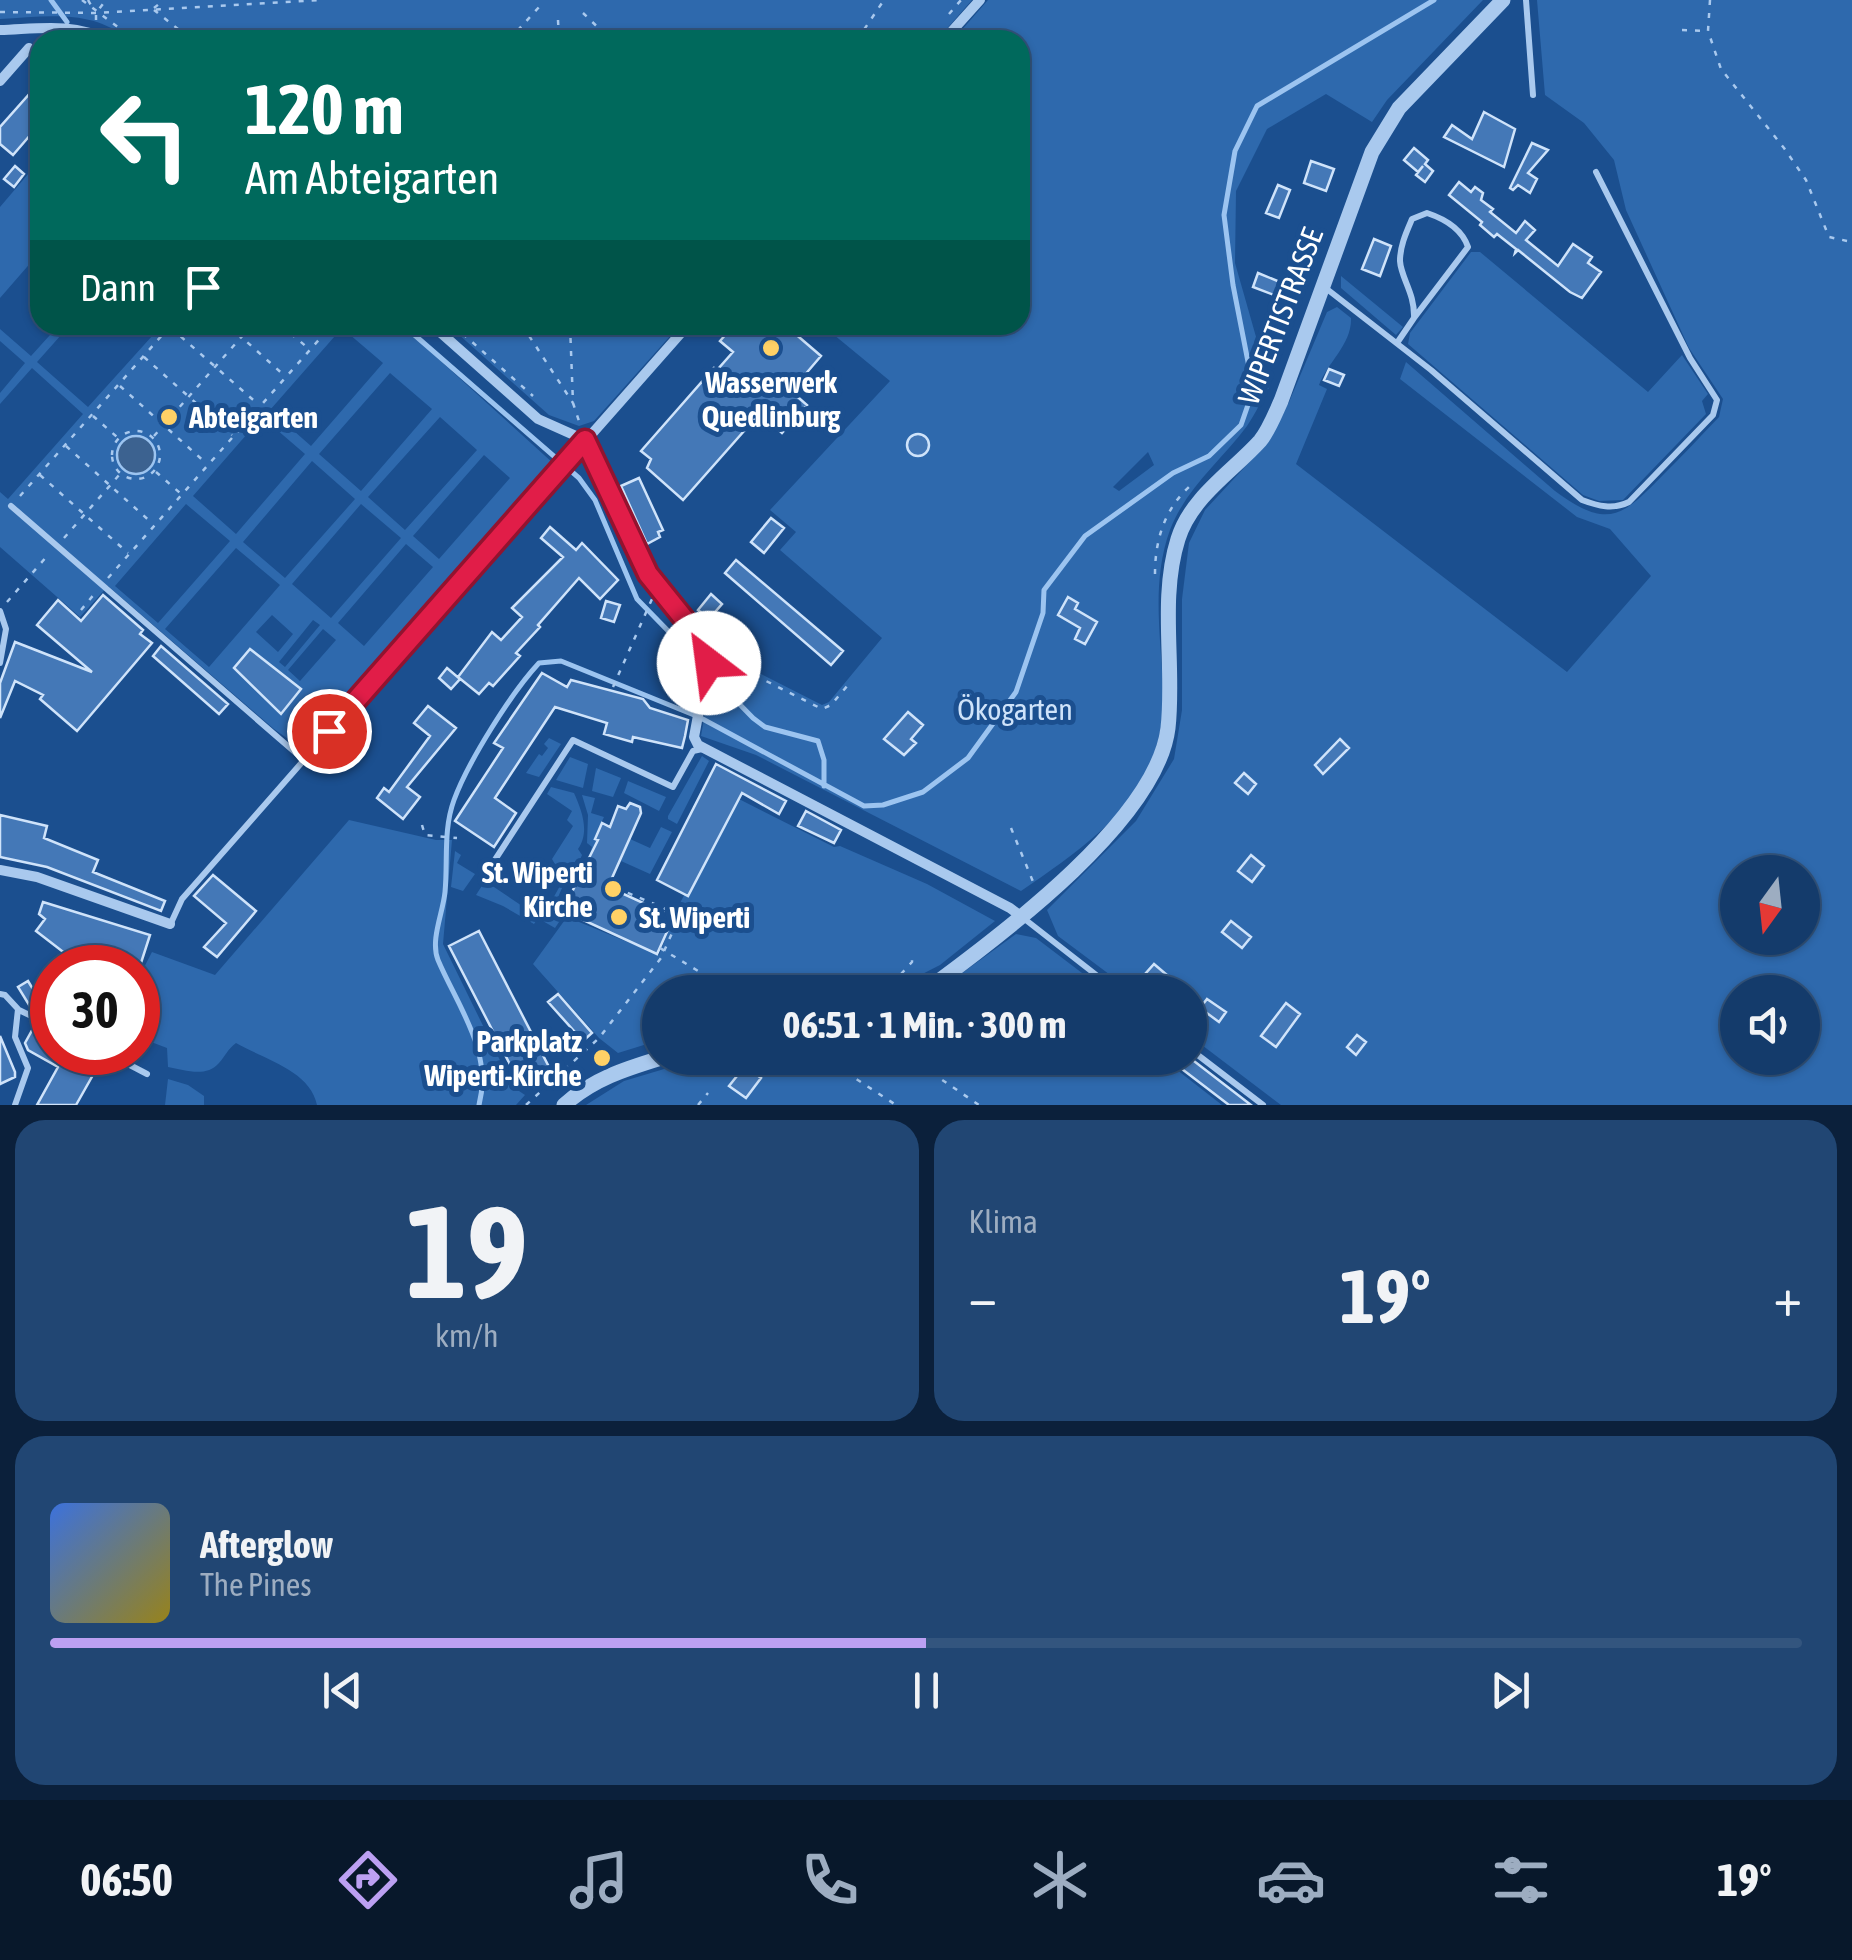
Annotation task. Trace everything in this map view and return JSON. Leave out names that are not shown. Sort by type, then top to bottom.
[{"type":"street","points":[[953,30],[980,0]]},
{"type":"street","name":"WIPERTISTRASSE","points":[[946,975],[1022,917],[1135,806],[1160,762],[1169,713],[1170,592],[1178,538],[1195,506],[1262,438],[1282,401],[1372,152],[1399,108],[1502,0]]},
{"type":"street","points":[[0,30],[79,30]]},
{"type":"street","points":[[0,81],[29,48]]},
{"type":"street","points":[[443,335],[538,419],[585,440],[648,574],[709,658],[695,739],[703,748],[1022,917]]},
{"type":"street","points":[[304,760],[679,335]]},
{"type":"street","points":[[0,870],[37,878],[170,924]]},
{"type":"street","points":[[564,1105],[609,1074],[642,1064]]},
{"type":"lane","points":[[1526,0],[1533,95]]},
{"type":"lane","points":[[1322,285],[1582,500],[1610,507],[1629,502],[1712,415],[1717,400],[1690,358],[1596,172]]},
{"type":"lane","points":[[1397,344],[1468,247],[1464,237],[1444,219],[1427,213],[1412,220],[1402,244],[1400,265],[1410,284],[1414,318]]},
{"type":"lane","points":[[11,506],[304,760],[182,899],[170,924]]},
{"type":"lane","points":[[0,611],[6,629],[0,663]]},
{"type":"lane","points":[[488,872],[573,740],[673,786],[693,752],[703,748]]},
{"type":"lane","points":[[1022,917],[1096,975]]},
{"type":"lane","points":[[0,994],[30,1015]]},
{"type":"lane","points":[[16,1105],[28,1068],[15,1037],[18,1009]]},
{"type":"lane","points":[[1207,1061],[1262,1105]]},
{"type":"path","points":[[85,0],[124,30]]},
{"type":"path","points":[[96,12],[106,0]]},
{"type":"path","points":[[153,9],[164,0]]},
{"type":"path","points":[[0,12],[96,12],[319,0]]},
{"type":"path","points":[[864,30],[884,0]]},
{"type":"path","points":[[1710,0],[1708,31],[1721,69],[1806,180],[1829,237],[1852,242]]},
{"type":"path","points":[[518,30],[540,6]]},
{"type":"path","points":[[153,9],[179,30]]},
{"type":"path","points":[[583,13],[601,30]]},
{"type":"path","points":[[558,20],[558,30]]},
{"type":"path","points":[[1682,30],[1708,31]]},
{"type":"path","points":[[11,506],[162,335]]},
{"type":"path","points":[[180,335],[260,406]]},
{"type":"path","points":[[238,335],[286,377]]},
{"type":"path","points":[[153,437],[244,335]]},
{"type":"path","points":[[293,335],[310,350]]},
{"type":"path","points":[[81,610],[323,335]]},
{"type":"path","points":[[465,335],[535,398]]},
{"type":"path","points":[[528,335],[572,403],[579,422]]},
{"type":"path","points":[[570,335],[572,403]]},
{"type":"path","points":[[143,356],[234,436]]},
{"type":"path","points":[[119,384],[208,465]]},
{"type":"path","points":[[92,415],[118,438]]},
{"type":"path","points":[[572,421],[588,419]]},
{"type":"path","points":[[139,430],[153,437],[161,457],[155,471],[142,479],[120,474],[112,460],[118,438],[139,430]]},
{"type":"path","points":[[65,445],[154,525]]},
{"type":"path","points":[[155,471],[182,494]]},
{"type":"path","points":[[39,474],[129,554]]},
{"type":"path","points":[[614,687],[648,605]]},
{"type":"path","points":[[709,658],[822,709],[831,705],[848,685]]},
{"type":"path","points":[[422,825],[425,834],[455,837]]},
{"type":"path","points":[[1010,828],[1030,880],[1044,897]]},
{"type":"path","points":[[526,1105],[598,1038],[662,949],[680,915],[613,889]]},
{"type":"path","points":[[662,949],[704,975]]},
{"type":"path","points":[[901,974],[912,962],[912,954]]},
{"type":"path","points":[[850,1075],[896,1105]]},
{"type":"path","points":[[935,1075],[979,1105]]},
{"type":"path","points":[[698,1105],[708,1093]]},
{"type":"green space","points":[[0,0],[972,0],[946,30],[114,30],[67,17],[0,19]]},
{"type":"green space","name":"Ökogarten","points":[[988,0],[1483,0],[1387,100],[1372,122],[1326,94],[1267,129],[1236,191],[1235,263],[1270,386],[1247,426],[1185,501],[1170,530],[1159,589],[1163,689],[1161,725],[1153,756],[1122,809],[1076,852],[1021,891],[756,755],[701,736],[716,651],[822,705],[829,702],[882,638],[780,550],[796,532],[770,510],[890,381],[834,335],[1030,335],[1030,30],[962,30]],"holes":[[[1148,452],[1154,465],[1119,491],[1113,487]]]},
{"type":"green space","points":[[1537,0],[1852,0],[1852,1105],[1281,1105],[1207,1049],[1207,975],[1110,975],[1058,936],[1047,910],[1136,821],[1174,759],[1182,710],[1182,599],[1189,543],[1205,510],[1267,443],[1327,312],[1337,307],[1351,318],[1350,327],[1344,345],[1319,385],[1327,389],[1296,464],[1567,672],[1651,576],[1610,529],[1577,517],[1400,379],[1406,362],[1555,491],[1588,511],[1602,514],[1625,509],[1636,501],[1719,417],[1723,399],[1689,348],[1626,210],[1614,160],[1584,123],[1545,95]]},
{"type":"green space","points":[[30,172],[30,264],[0,298],[0,207]]},
{"type":"green space","points":[[1471,252],[1480,252],[1648,392],[1682,355],[1708,394],[1702,401],[1706,414],[1623,500],[1599,501],[1583,495],[1408,344],[1410,333]]},
{"type":"green space","points":[[1341,276],[1403,327],[1396,335],[1341,288]]},
{"type":"green space","points":[[0,329],[31,356],[50,335],[61,335],[37,362],[88,407],[153,335],[336,335],[270,410],[311,446],[383,363],[350,335],[412,335],[554,464],[305,751],[274,729],[108,586],[80,617],[0,547],[0,492],[8,499],[83,414],[32,368],[0,404],[0,393],[25,363],[0,341]],"holes":[[[390,373],[432,409],[361,491],[319,454]],[[262,417],[305,454],[236,534],[193,496]],[[440,417],[477,450],[405,530],[368,497]],[[484,455],[510,478],[439,559],[413,536]],[[312,461],[355,499],[285,578],[243,542]],[[186,504],[230,541],[158,623],[115,586]],[[361,504],[401,538],[331,618],[292,584]],[[406,544],[433,567],[364,646],[338,623]],[[236,548],[280,585],[209,667],[165,629]],[[272,615],[293,634],[278,652],[256,632]],[[313,620],[320,625],[285,667],[279,662]],[[323,629],[336,640],[300,681],[288,670]]]},
{"type":"green space","points":[[459,335],[671,335],[594,421],[579,426],[549,415]]},
{"type":"green space","points":[[549,738],[561,744],[539,777],[526,773],[548,748],[544,744]]},
{"type":"green space","points":[[702,756],[709,761],[677,824],[668,816]]},
{"type":"green space","points":[[570,757],[588,764],[583,788],[556,780]]},
{"type":"green space","points":[[596,768],[621,778],[613,797],[592,791]]},
{"type":"green space","points":[[628,781],[666,797],[659,811],[624,793]]},
{"type":"green space","points":[[551,787],[574,793],[584,829],[578,849],[582,855],[575,871],[585,877],[582,883],[565,881],[556,902],[569,907],[555,928],[541,920],[566,875],[561,875],[552,859],[573,826],[567,820],[572,811],[547,794]]},
{"type":"green space","points":[[582,795],[595,798],[591,813],[604,817],[594,838],[602,843],[596,857],[590,854],[592,847],[587,843],[588,815]]},
{"type":"green space","points":[[735,797],[834,847],[840,846],[927,884],[995,921],[940,965],[920,975],[642,975],[642,1046],[618,1053],[599,1038],[533,964],[567,917],[659,955],[678,907]]},
{"type":"green space","points":[[349,820],[436,840],[452,840],[443,944],[513,1087],[525,1095],[516,1105],[317,1105],[313,1093],[295,1074],[236,1043],[214,1068],[195,1072],[168,1067],[167,1048],[160,1045],[160,955],[215,975]]},
{"type":"green space","points":[[661,827],[672,832],[650,874],[621,861],[630,839],[650,848]]},
{"type":"green space","points":[[455,851],[461,855],[457,863],[475,874],[463,891],[451,887]]},
{"type":"green space","points":[[485,881],[534,914],[540,906],[545,908],[534,924],[476,895]]},
{"type":"green space","points":[[1016,934],[1036,938],[1085,975],[959,975]]},
{"type":"green space","points":[[644,1075],[1184,1075],[1222,1105],[586,1105],[624,1081]]},
{"type":"green space","points":[[168,1079],[188,1085],[204,1096],[204,1105],[165,1105]]},
{"type":"shaded area","points":[[136,436],[149,442],[155,455],[149,468],[136,474],[123,468],[117,455],[123,442]]},
{"type":"building","points":[[30,93],[30,135],[13,155],[0,144],[0,127]]},
{"type":"building","points":[[1484,112],[1515,129],[1504,167],[1444,137],[1452,125],[1472,139]]},
{"type":"building","points":[[1532,143],[1548,150],[1528,173],[1537,179],[1530,193],[1518,185],[1513,190],[1510,188]]},
{"type":"building","points":[[1414,148],[1428,160],[1425,164],[1433,171],[1425,182],[1416,175],[1423,166],[1418,172],[1404,160]]},
{"type":"building","points":[[1311,161],[1334,169],[1326,191],[1304,183]]},
{"type":"building","points":[[15,166],[24,174],[14,187],[4,179]]},
{"type":"building","points":[[1459,182],[1471,192],[1475,187],[1483,193],[1481,200],[1493,209],[1490,212],[1516,233],[1525,221],[1535,230],[1526,240],[1558,266],[1573,244],[1592,257],[1588,263],[1601,272],[1582,298],[1480,225],[1482,222],[1449,195]]},
{"type":"building","points":[[1278,185],[1290,190],[1279,218],[1266,213]]},
{"type":"building","points":[[1374,239],[1391,246],[1380,276],[1362,269]]},
{"type":"building","points":[[1258,273],[1292,287],[1287,300],[1253,287]]},
{"type":"building","points":[[725,335],[797,335],[821,356],[791,391],[807,405],[782,433],[760,413],[683,500],[647,468],[651,459],[641,451],[714,368],[717,370],[733,352],[720,341]]},
{"type":"building","points":[[1329,369],[1344,375],[1339,386],[1324,380]]},
{"type":"building","points":[[918,434],[926,437],[926,453],[918,456],[910,453],[907,445],[910,437]]},
{"type":"building","points":[[639,478],[663,530],[658,532],[660,537],[647,544],[621,486]]},
{"type":"building","points":[[771,518],[784,528],[764,553],[751,542]]},
{"type":"building","points":[[550,527],[576,550],[582,543],[618,580],[600,599],[579,578],[516,653],[520,656],[493,686],[489,683],[479,694],[458,677],[492,632],[501,640],[522,617],[512,608],[563,557],[541,538]]},
{"type":"building","points":[[736,560],[843,651],[831,665],[725,573]]},
{"type":"building","points":[[711,594],[722,604],[709,619],[698,610]]},
{"type":"building","points":[[103,595],[152,643],[77,731],[40,699],[43,695],[15,681],[0,718],[0,683],[15,642],[92,672],[37,625],[58,600],[81,621]]},
{"type":"building","points":[[1068,597],[1078,603],[1075,609],[1097,622],[1085,644],[1075,639],[1080,628],[1058,615]]},
{"type":"building","points":[[606,601],[620,605],[614,622],[601,618]]},
{"type":"building","points":[[161,646],[228,704],[219,714],[153,656]]},
{"type":"building","points":[[250,649],[301,689],[281,714],[234,668]]},
{"type":"building","points":[[447,668],[460,679],[451,689],[439,678]]},
{"type":"building","points":[[542,673],[567,687],[571,680],[643,699],[650,708],[688,720],[682,748],[604,734],[607,723],[555,707],[495,798],[516,813],[494,847],[455,821],[503,748],[494,743]]},
{"type":"building","points":[[428,706],[456,728],[407,787],[420,797],[403,819],[377,798],[384,788],[389,792],[430,736],[414,723]]},
{"type":"building","points":[[908,712],[923,725],[911,739],[916,743],[904,755],[884,739]]},
{"type":"building","points":[[1340,739],[1349,748],[1323,774],[1315,765]]},
{"type":"building","points":[[716,764],[786,801],[779,814],[742,793],[688,896],[657,880]]},
{"type":"building","points":[[1244,773],[1256,784],[1248,794],[1235,783]]},
{"type":"building","name":"St. Wiperti","points":[[630,803],[640,807],[641,813],[608,887],[663,912],[660,920],[670,925],[657,954],[570,914],[576,904],[568,900],[598,840],[595,839],[602,823],[610,827],[618,806],[626,809]]},
{"type":"building","points":[[806,811],[841,830],[834,843],[798,826]]},
{"type":"building","points":[[0,815],[47,826],[44,838],[98,860],[93,872],[165,901],[161,911],[47,867],[0,857]]},
{"type":"building","points":[[1251,855],[1264,866],[1252,882],[1238,871]]},
{"type":"building","points":[[213,875],[256,911],[217,957],[204,947],[226,923],[194,896]]},
{"type":"building","points":[[43,902],[150,935],[147,945],[54,945],[36,931],[45,919],[39,914]]},
{"type":"building","points":[[1231,921],[1251,937],[1242,948],[1222,932]]},
{"type":"building","points":[[479,931],[550,1069],[520,1084],[449,946]]},
{"type":"building","points":[[1154,964],[1167,975],[1148,975]]},
{"type":"building","points":[[28,981],[30,1006],[18,987]]},
{"type":"building","points":[[558,994],[592,1033],[583,1041],[548,1002]]},
{"type":"building","points":[[1207,999],[1226,1012],[1219,1022],[1207,1013]]},
{"type":"building","points":[[1286,1003],[1300,1014],[1276,1047],[1261,1036]]},
{"type":"building","points":[[1357,1035],[1366,1042],[1356,1055],[1347,1047]]},
{"type":"building","points":[[0,1036],[15,1077],[0,1084]]},
{"type":"building","points":[[1207,1071],[1251,1105],[1229,1105],[1190,1075],[1207,1075]]},
{"type":"building","points":[[54,1075],[93,1075],[76,1105],[37,1105]]},
{"type":"building","points":[[738,1075],[761,1078],[746,1098],[729,1086]]},
{"type":"waterway","points":[[51,0],[67,22]]},
{"type":"waterway","points":[[479,1105],[482,1085],[477,1048],[436,952],[445,892],[448,823],[454,800],[480,748],[539,663],[561,661],[699,717],[864,806],[883,805],[923,792],[968,758],[1016,692],[1043,613],[1044,590],[1085,536],[1173,473],[1209,456],[1241,425],[1250,399],[1250,372],[1224,215],[1235,151],[1257,106],[1434,0]]},
{"type":"waterway","points":[[415,335],[579,478],[595,500],[637,599],[753,718],[765,727],[818,741],[824,760],[824,786]]},
{"type":"place","name":"Wasserwerk Quedlinburg","points":[[771,348]]},
{"type":"place","name":"Abteigarten","points":[[169,417]]},
{"type":"place","name":"St. Wiperti Kirche","points":[[613,889]]},
{"type":"place","name":"St. Wiperti","points":[[619,917]]},
{"type":"place","name":"Parkplatz Wiperti-Kirche","points":[[602,1058]]},
{"type":"route","points":[[329,731],[585,440],[648,574],[710,651],[709,663]]}]
